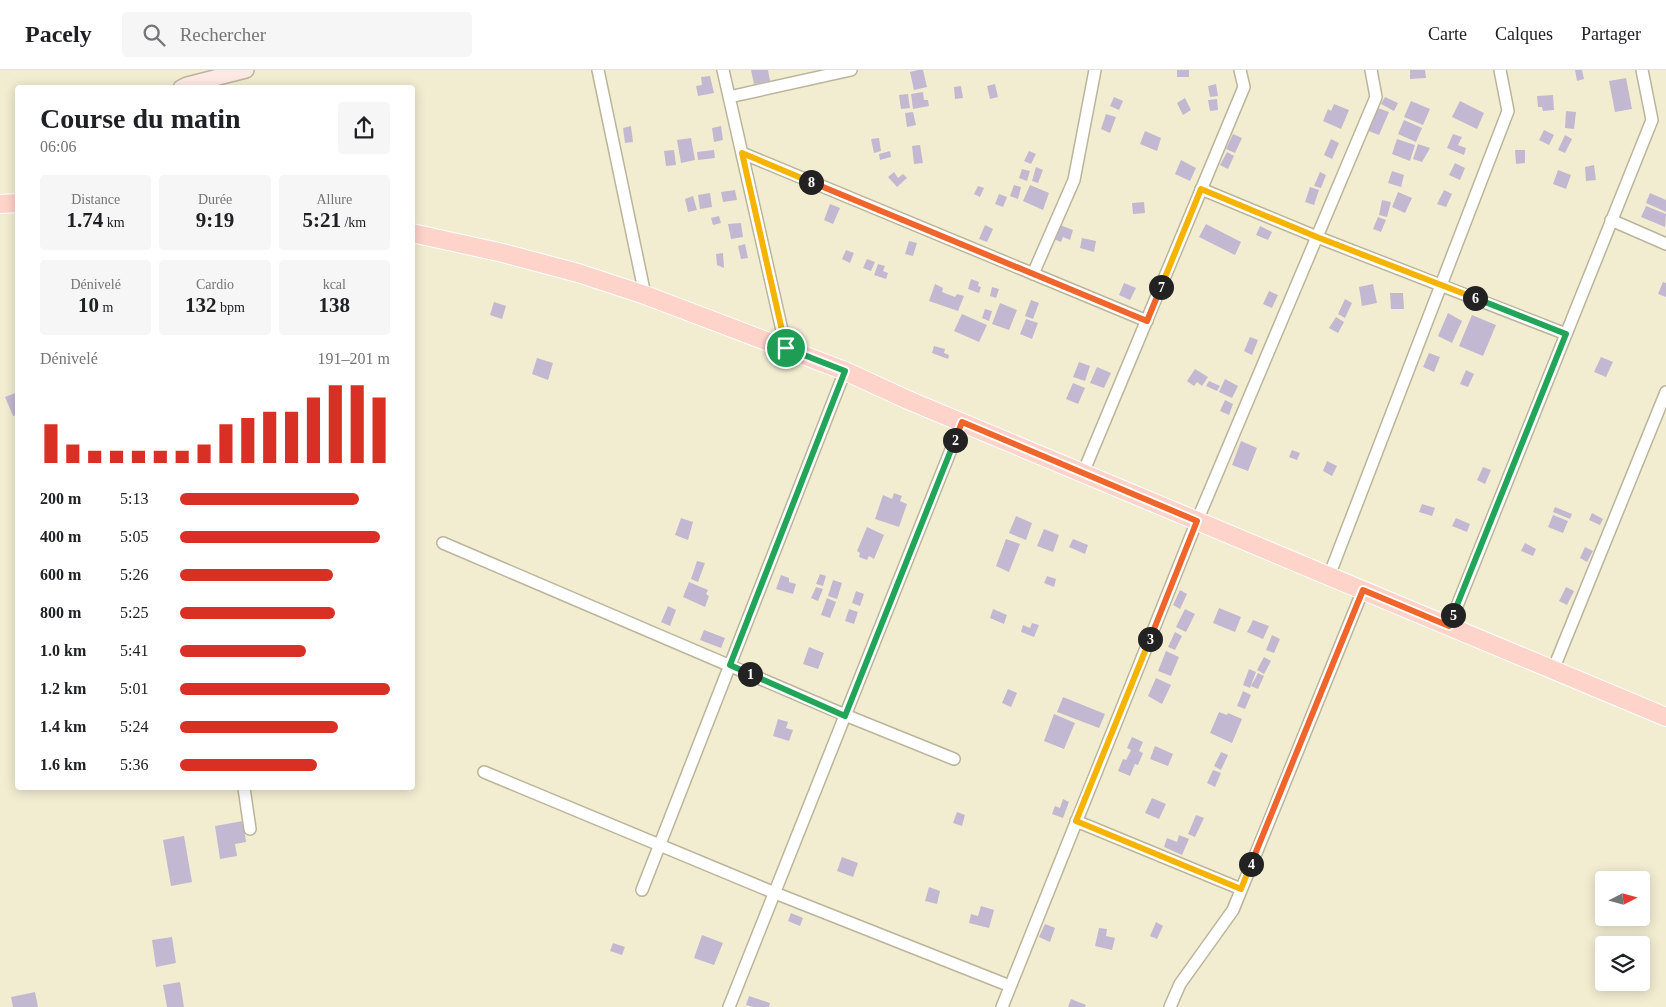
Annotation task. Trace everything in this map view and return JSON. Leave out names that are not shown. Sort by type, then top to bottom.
[{"type":"main road","points":[[187,85],[246,70]]},
{"type":"main road","points":[[0,204],[15,203]]},
{"type":"main road","points":[[415,233],[512,255],[578,273],[645,295],[786,348],[845,371],[1083,473],[1666,717]]},
{"type":"street","points":[[598,70],[645,295]]},
{"type":"street","points":[[723,70],[786,348]]},
{"type":"street","points":[[729,97],[851,70]]},
{"type":"street","points":[[1033,274],[1074,180],[1095,70]]},
{"type":"street","points":[[1083,473],[1244,86],[1240,70]]},
{"type":"street","points":[[1002,1007],[1197,521],[1376,97],[1371,70]]},
{"type":"street","points":[[1329,576],[1508,111],[1500,70]]},
{"type":"street","points":[[1449,626],[1652,120],[1642,70]]},
{"type":"street","points":[[742,153],[1147,321]]},
{"type":"street","points":[[1201,189],[1317,237],[1566,334]]},
{"type":"street","points":[[1612,220],[1666,244]]},
{"type":"street","points":[[642,890],[845,371]]},
{"type":"street","points":[[1554,670],[1666,392]]},
{"type":"street","points":[[729,1007],[962,422]]},
{"type":"street","points":[[443,543],[845,716],[954,759]]},
{"type":"street","points":[[1170,1007],[1180,984],[1232,910],[1363,590]]},
{"type":"street","points":[[484,772],[775,893],[1010,986]]},
{"type":"street","points":[[244,790],[250,829]]},
{"type":"street","points":[[1076,821],[1241,889]]},
{"type":"building","points":[[751,70],[768,70],[770,81],[754,84]]},
{"type":"building","points":[[923,70],[927,87],[914,90],[910,72]]},
{"type":"building","points":[[1177,70],[1189,70],[1189,77],[1177,77]]},
{"type":"building","points":[[1410,70],[1425,70],[1426,78],[1410,79]]},
{"type":"building","points":[[1575,70],[1582,70],[1584,79],[1577,81]]},
{"type":"building","points":[[710,76],[714,93],[698,96],[696,86],[702,85],[701,77]]},
{"type":"building","points":[[1626,78],[1632,109],[1615,112],[1609,81]]},
{"type":"building","points":[[995,84],[998,97],[990,99],[987,86]]},
{"type":"building","points":[[1216,84],[1218,96],[1210,97],[1208,86]]},
{"type":"building","points":[[961,86],[963,98],[955,99],[954,87]]},
{"type":"building","points":[[923,92],[924,100],[928,100],[929,106],[913,109],[911,94]]},
{"type":"building","points":[[908,94],[910,108],[901,109],[899,95]]},
{"type":"building","points":[[1553,95],[1554,110],[1543,111],[1542,107],[1538,107],[1537,96]]},
{"type":"building","points":[[1114,97],[1123,101],[1119,110],[1110,106]]},
{"type":"building","points":[[1385,97],[1398,103],[1394,111],[1381,104]]},
{"type":"building","points":[[1185,98],[1191,110],[1183,115],[1177,103]]},
{"type":"building","points":[[1217,99],[1218,110],[1210,111],[1208,100]]},
{"type":"building","points":[[1411,101],[1430,109],[1423,125],[1404,117]]},
{"type":"building","points":[[1460,101],[1484,113],[1477,129],[1452,117]]},
{"type":"building","points":[[1334,104],[1349,110],[1341,129],[1323,121],[1328,109],[1331,111]]},
{"type":"building","points":[[1375,107],[1389,112],[1379,135],[1366,130]]},
{"type":"building","points":[[1566,111],[1576,112],[1574,129],[1565,128]]},
{"type":"building","points":[[913,112],[916,125],[907,127],[905,113]]},
{"type":"building","points":[[1106,114],[1116,117],[1110,133],[1101,129]]},
{"type":"building","points":[[1404,120],[1422,128],[1416,142],[1398,134]]},
{"type":"building","points":[[631,126],[633,142],[625,143],[623,128]]},
{"type":"building","points":[[721,126],[723,140],[714,142],[712,128]]},
{"type":"building","points":[[1544,130],[1554,135],[1549,145],[1539,140]]},
{"type":"building","points":[[1145,131],[1161,138],[1157,151],[1140,144]]},
{"type":"building","points":[[1233,134],[1242,138],[1235,153],[1226,149]]},
{"type":"building","points":[[1453,134],[1462,137],[1458,145],[1466,148],[1464,155],[1447,148]]},
{"type":"building","points":[[1565,135],[1572,139],[1565,153],[1558,150]]},
{"type":"building","points":[[691,138],[695,160],[681,163],[677,140]]},
{"type":"building","points":[[879,138],[881,151],[874,153],[871,139]]},
{"type":"building","points":[[1331,139],[1339,143],[1332,159],[1324,155]]},
{"type":"building","points":[[1397,139],[1415,145],[1410,161],[1392,154]]},
{"type":"building","points":[[1418,144],[1430,148],[1422,162],[1413,159]]},
{"type":"building","points":[[920,145],[923,163],[914,164],[912,146]]},
{"type":"building","points":[[674,150],[676,165],[666,166],[664,151]]},
{"type":"building","points":[[714,150],[715,158],[698,160],[697,152]]},
{"type":"building","points":[[1515,150],[1525,150],[1525,163],[1516,164]]},
{"type":"building","points":[[890,151],[891,157],[880,160],[879,154]]},
{"type":"building","points":[[1029,151],[1036,154],[1031,164],[1024,161]]},
{"type":"building","points":[[1227,152],[1234,156],[1228,169],[1220,165]]},
{"type":"building","points":[[1181,160],[1196,168],[1190,181],[1175,174]]},
{"type":"building","points":[[1455,163],[1465,168],[1460,180],[1449,175]]},
{"type":"building","points":[[1594,165],[1596,180],[1586,181],[1585,167]]},
{"type":"building","points":[[1036,167],[1043,170],[1038,183],[1032,181]]},
{"type":"building","points":[[1022,169],[1030,171],[1027,181],[1019,178]]},
{"type":"building","points":[[1558,170],[1571,175],[1566,189],[1553,184]]},
{"type":"building","points":[[1392,171],[1404,175],[1401,187],[1388,183]]},
{"type":"building","points":[[894,172],[898,178],[903,174],[907,178],[897,187],[888,177]]},
{"type":"building","points":[[1320,172],[1326,175],[1321,188],[1314,186]]},
{"type":"building","points":[[1014,185],[1021,187],[1018,199],[1010,196]]},
{"type":"building","points":[[1030,185],[1049,193],[1043,210],[1023,201]]},
{"type":"building","points":[[978,186],[984,188],[980,197],[974,194]]},
{"type":"building","points":[[1310,187],[1319,190],[1314,205],[1305,202]]},
{"type":"building","points":[[735,190],[737,200],[723,202],[721,192]]},
{"type":"building","points":[[1444,190],[1452,194],[1446,207],[1437,204]]},
{"type":"building","points":[[1398,192],[1412,198],[1405,213],[1392,207]]},
{"type":"building","points":[[710,193],[712,207],[700,209],[698,195]]},
{"type":"building","points":[[1650,193],[1666,200],[1666,212],[1646,203]]},
{"type":"building","points":[[999,194],[1007,197],[1003,207],[995,204]]},
{"type":"building","points":[[693,196],[697,210],[688,212],[685,199]]},
{"type":"building","points":[[1382,200],[1391,202],[1387,217],[1379,215]]},
{"type":"building","points":[[1144,202],[1145,213],[1133,214],[1132,203]]},
{"type":"building","points":[[830,204],[840,208],[833,224],[824,220]]},
{"type":"building","points":[[1646,206],[1666,214],[1665,227],[1641,217]]},
{"type":"building","points":[[719,216],[721,223],[713,225],[711,218]]},
{"type":"building","points":[[1378,217],[1386,220],[1381,232],[1373,229]]},
{"type":"building","points":[[741,223],[743,237],[731,239],[728,224]]},
{"type":"building","points":[[1206,224],[1241,242],[1235,255],[1199,237]]},
{"type":"building","points":[[985,225],[993,229],[987,242],[979,239]]},
{"type":"building","points":[[1060,225],[1073,230],[1070,240],[1063,237],[1061,242],[1054,239]]},
{"type":"building","points":[[1260,226],[1272,232],[1268,240],[1256,235]]},
{"type":"building","points":[[1082,238],[1096,241],[1094,252],[1080,248]]},
{"type":"building","points":[[909,241],[917,243],[913,256],[905,254]]},
{"type":"building","points":[[745,244],[748,258],[741,259],[738,246]]},
{"type":"building","points":[[846,250],[854,253],[850,263],[842,259]]},
{"type":"building","points":[[723,253],[724,268],[717,265],[716,254]]},
{"type":"building","points":[[867,259],[875,262],[871,271],[863,268]]},
{"type":"building","points":[[878,264],[885,266],[883,271],[888,273],[886,279],[874,275]]},
{"type":"building","points":[[971,279],[979,282],[978,286],[981,287],[979,293],[968,289]]},
{"type":"building","points":[[1663,282],[1666,283],[1666,297],[1658,294]]},
{"type":"building","points":[[1124,283],[1136,288],[1130,300],[1119,295]]},
{"type":"building","points":[[935,284],[943,288],[942,292],[955,297],[957,294],[964,296],[958,311],[929,301]]},
{"type":"building","points":[[1373,284],[1377,303],[1362,306],[1359,287]]},
{"type":"building","points":[[992,287],[999,289],[996,298],[990,296]]},
{"type":"building","points":[[1269,291],[1278,295],[1272,308],[1263,304]]},
{"type":"building","points":[[1390,293],[1403,293],[1404,309],[1391,309]]},
{"type":"building","points":[[1345,299],[1352,303],[1345,318],[1338,314]]},
{"type":"building","points":[[1031,300],[1039,303],[1033,319],[1025,316]]},
{"type":"building","points":[[494,302],[506,306],[502,319],[490,315]]},
{"type":"building","points":[[1000,303],[1017,310],[1009,330],[992,324]]},
{"type":"building","points":[[985,309],[992,311],[989,321],[982,318]]},
{"type":"building","points":[[1448,313],[1462,321],[1452,343],[1438,336]]},
{"type":"building","points":[[962,314],[987,325],[979,342],[954,331]]},
{"type":"building","points":[[1472,315],[1496,325],[1483,356],[1459,346]]},
{"type":"building","points":[[1336,317],[1344,322],[1338,333],[1329,328]]},
{"type":"building","points":[[1026,319],[1038,323],[1032,339],[1020,334]]},
{"type":"building","points":[[1250,337],[1258,340],[1252,355],[1244,351]]},
{"type":"building","points":[[934,346],[945,349],[944,353],[949,355],[948,359],[932,353]]},
{"type":"building","points":[[1429,353],[1440,357],[1434,372],[1423,367]]},
{"type":"building","points":[[1601,357],[1613,362],[1606,377],[1594,372]]},
{"type":"building","points":[[537,358],[553,363],[548,380],[532,374]]},
{"type":"building","points":[[1079,362],[1090,366],[1085,381],[1073,377]]},
{"type":"building","points":[[1097,367],[1111,373],[1104,388],[1090,383]]},
{"type":"building","points":[[1195,369],[1208,377],[1202,386],[1197,382],[1194,386],[1187,381]]},
{"type":"building","points":[[1466,370],[1474,374],[1468,387],[1460,384]]},
{"type":"building","points":[[1225,379],[1238,386],[1232,398],[1219,392]]},
{"type":"building","points":[[1209,381],[1220,386],[1217,391],[1206,386]]},
{"type":"building","points":[[1073,383],[1085,388],[1078,404],[1066,399]]},
{"type":"building","points":[[15,393],[15,416],[13,416],[5,397]]},
{"type":"building","points":[[1225,400],[1233,404],[1229,415],[1220,411]]},
{"type":"building","points":[[1241,441],[1257,448],[1248,471],[1232,465]]},
{"type":"building","points":[[1292,450],[1300,453],[1297,460],[1289,457]]},
{"type":"building","points":[[1327,461],[1337,466],[1332,476],[1323,471]]},
{"type":"building","points":[[1483,467],[1491,470],[1485,484],[1477,480]]},
{"type":"building","points":[[894,493],[902,496],[900,501],[907,504],[899,527],[875,519],[883,495],[892,499]]},
{"type":"building","points":[[1422,504],[1435,508],[1432,516],[1419,512]]},
{"type":"building","points":[[1555,507],[1572,514],[1570,519],[1553,512]]},
{"type":"building","points":[[1592,513],[1603,519],[1600,525],[1589,520]]},
{"type":"building","points":[[1553,515],[1568,521],[1563,533],[1548,527]]},
{"type":"building","points":[[1016,516],[1032,523],[1026,540],[1009,533]]},
{"type":"building","points":[[681,518],[693,522],[688,540],[675,535]]},
{"type":"building","points":[[1456,518],[1470,524],[1467,532],[1452,526]]},
{"type":"building","points":[[867,527],[884,535],[874,559],[869,556],[867,560],[859,557],[860,553],[857,551]]},
{"type":"building","points":[[1044,529],[1059,535],[1053,552],[1037,546]]},
{"type":"building","points":[[1006,539],[1020,544],[1009,572],[996,566]]},
{"type":"building","points":[[1073,539],[1088,545],[1085,554],[1069,547]]},
{"type":"building","points":[[1525,543],[1536,549],[1533,556],[1521,551]]},
{"type":"building","points":[[1585,547],[1593,551],[1587,562],[1580,558]]},
{"type":"building","points":[[697,561],[705,563],[698,582],[691,579]]},
{"type":"building","points":[[820,574],[826,576],[823,586],[816,584]]},
{"type":"building","points":[[781,575],[789,578],[789,582],[796,584],[793,594],[776,589]]},
{"type":"building","points":[[1047,576],[1056,579],[1054,587],[1044,583]]},
{"type":"building","points":[[833,580],[842,583],[837,599],[828,596]]},
{"type":"building","points":[[689,582],[708,590],[706,594],[709,596],[705,607],[683,597]]},
{"type":"building","points":[[816,587],[823,589],[818,601],[811,598]]},
{"type":"building","points":[[1566,587],[1574,591],[1567,605],[1559,601]]},
{"type":"building","points":[[1180,590],[1187,594],[1180,609],[1173,605]]},
{"type":"building","points":[[856,591],[864,594],[860,606],[852,603]]},
{"type":"building","points":[[827,598],[836,602],[830,618],[821,615]]},
{"type":"building","points":[[668,606],[676,610],[670,626],[661,622]]},
{"type":"building","points":[[1219,608],[1241,617],[1235,632],[1213,623]]},
{"type":"building","points":[[849,609],[858,612],[854,624],[845,621]]},
{"type":"building","points":[[993,609],[1007,615],[1004,624],[990,618]]},
{"type":"building","points":[[1185,609],[1195,614],[1186,632],[1176,627]]},
{"type":"building","points":[[1253,620],[1269,626],[1263,639],[1247,632]]},
{"type":"building","points":[[1032,623],[1039,625],[1034,637],[1021,632],[1023,625],[1030,628]]},
{"type":"building","points":[[704,630],[725,638],[721,648],[700,640]]},
{"type":"building","points":[[1175,632],[1182,636],[1175,650],[1168,647]]},
{"type":"building","points":[[1272,635],[1280,639],[1274,653],[1266,650]]},
{"type":"building","points":[[809,647],[824,653],[818,669],[803,664]]},
{"type":"building","points":[[1166,651],[1179,657],[1171,676],[1158,671]]},
{"type":"building","points":[[1264,657],[1271,661],[1264,674],[1257,670]]},
{"type":"building","points":[[1249,669],[1256,672],[1250,688],[1243,685]]},
{"type":"building","points":[[1258,673],[1264,676],[1258,689],[1251,686]]},
{"type":"building","points":[[1156,678],[1171,685],[1162,704],[1148,696]]},
{"type":"building","points":[[1008,689],[1017,693],[1011,707],[1002,703]]},
{"type":"building","points":[[1243,691],[1251,695],[1245,709],[1237,706]]},
{"type":"building","points":[[1063,697],[1105,714],[1099,728],[1057,712]]},
{"type":"building","points":[[1219,712],[1227,715],[1228,713],[1242,719],[1232,743],[1210,733]]},
{"type":"building","points":[[1054,714],[1075,723],[1064,749],[1044,741]]},
{"type":"building","points":[[778,719],[788,722],[786,728],[793,730],[789,741],[773,736]]},
{"type":"building","points":[[1132,737],[1143,742],[1139,751],[1143,753],[1138,765],[1135,764],[1130,776],[1118,771],[1123,759],[1126,760],[1131,750],[1127,748]]},
{"type":"building","points":[[1155,746],[1173,754],[1168,766],[1150,759]]},
{"type":"building","points":[[1221,752],[1228,755],[1221,770],[1214,766]]},
{"type":"building","points":[[1213,770],[1221,773],[1215,787],[1207,783]]},
{"type":"building","points":[[1152,798],[1166,804],[1159,819],[1145,813]]},
{"type":"building","points":[[1063,799],[1069,802],[1063,818],[1052,814],[1055,806],[1060,808]]},
{"type":"building","points":[[957,812],[965,815],[962,826],[953,823]]},
{"type":"building","points":[[1196,815],[1204,818],[1195,837],[1188,834]]},
{"type":"building","points":[[243,821],[246,842],[235,844],[237,856],[220,859],[215,826]]},
{"type":"building","points":[[1179,835],[1189,839],[1182,855],[1164,847],[1167,838],[1177,842]]},
{"type":"building","points":[[184,836],[192,882],[171,886],[163,840]]},
{"type":"building","points":[[842,857],[858,863],[853,877],[837,871]]},
{"type":"building","points":[[929,887],[940,891],[937,904],[925,901]]},
{"type":"building","points":[[981,906],[994,910],[989,928],[969,923],[971,914],[978,916]]},
{"type":"building","points":[[791,913],[803,918],[800,926],[788,921]]},
{"type":"building","points":[[1156,922],[1163,926],[1157,939],[1150,936]]},
{"type":"building","points":[[1045,924],[1055,928],[1050,942],[1039,937]]},
{"type":"building","points":[[1099,928],[1107,929],[1106,936],[1115,938],[1112,950],[1095,946]]},
{"type":"building","points":[[702,935],[723,943],[714,965],[694,958]]},
{"type":"building","points":[[172,937],[176,963],[156,967],[152,940]]},
{"type":"building","points":[[613,943],[625,947],[622,955],[610,951]]},
{"type":"building","points":[[180,982],[184,1007],[167,1007],[163,985]]},
{"type":"building","points":[[35,992],[38,1007],[13,1007],[11,997]]},
{"type":"building","points":[[749,996],[770,1003],[769,1007],[746,1005]]},
{"type":"building","points":[[1071,999],[1086,1005],[1085,1007],[1068,1007]]},
{"type":"route","points":[[742,153],[1147,321],[1201,189],[1317,237],[1566,334],[1449,626],[1363,590],[1241,889],[1076,821],[1197,521],[962,422],[845,716],[730,665],[845,371],[786,348],[742,153]]}]
